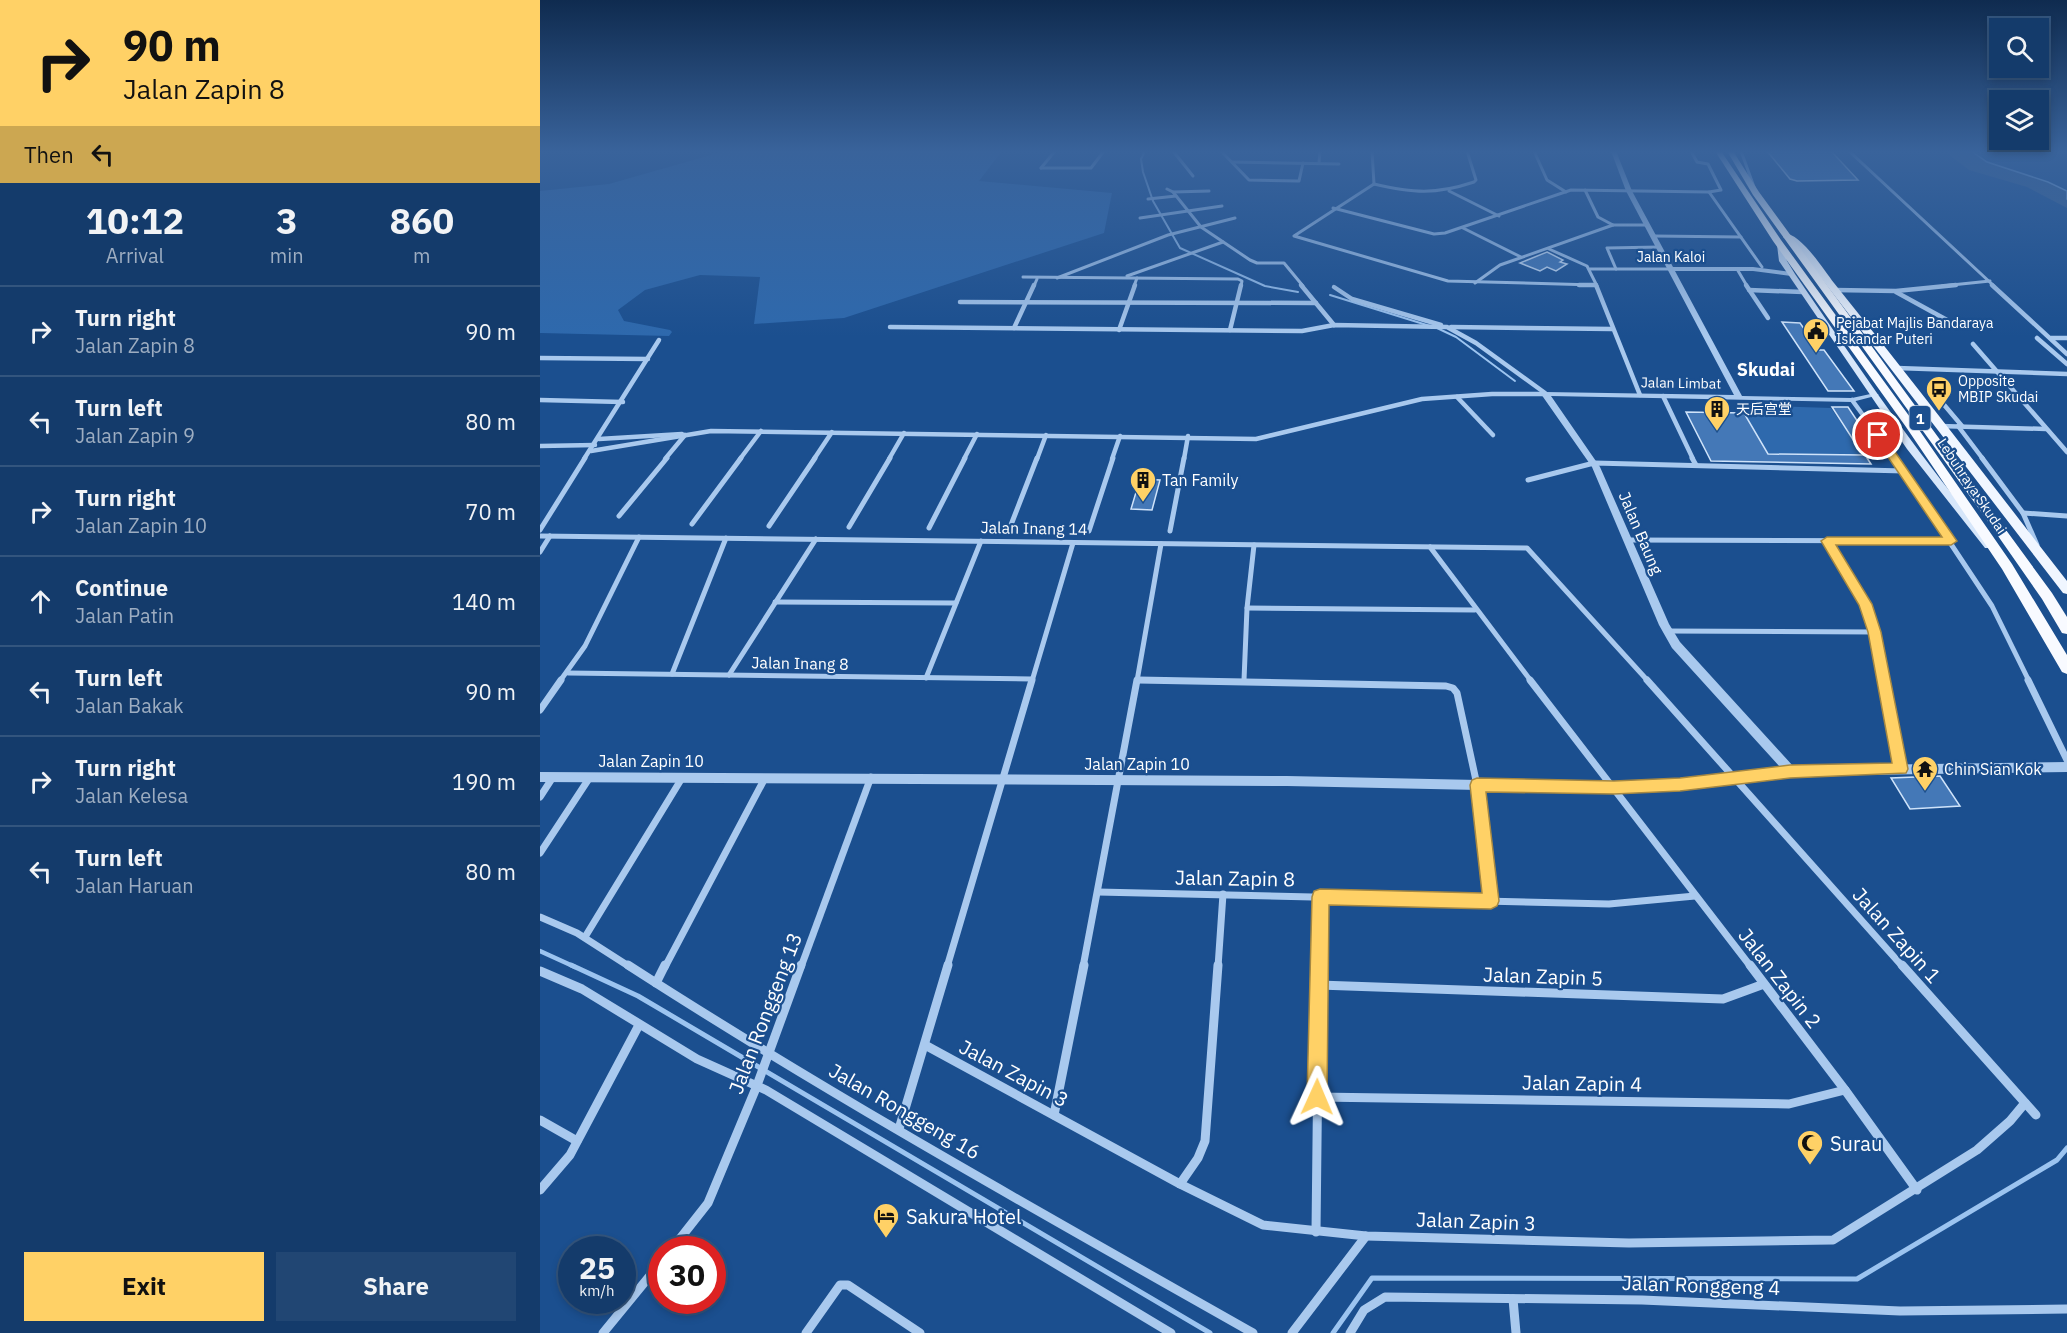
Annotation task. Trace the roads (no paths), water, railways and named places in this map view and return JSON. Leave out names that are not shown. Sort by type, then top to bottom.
[{"type":"highway","name":"Lebuhraya Skudai","points":[[1759,213],[1905,417],[2007,567],[2067,668]]},
{"type":"highway","name":"Lebuhraya Skudai","points":[[1770,213],[1993,520],[2047,596],[2067,629]]},
{"type":"highway","points":[[1853,326],[1916,396]]},
{"type":"main road","points":[[1786,235],[1801,246],[2067,590]]},
{"type":"main road","points":[[1780,245],[1783,261],[1791,274],[1882,408],[1948,499],[2007,567]]},
{"type":"street","points":[[1140,218],[1171,213]]},
{"type":"street","points":[[1189,213],[1201,227],[1257,263],[1284,263],[1334,325]]},
{"type":"street","points":[[1325,213],[1294,236],[1448,281],[1595,285]]},
{"type":"street","points":[[1353,213],[1434,234],[1445,233],[1508,213]]},
{"type":"street","points":[[1495,213],[1500,216]]},
{"type":"street","points":[[1596,213],[1598,217],[1613,225]]},
{"type":"street","points":[[1641,213],[1739,398]]},
{"type":"street","points":[[1724,213],[1762,267]]},
{"type":"street","points":[[1916,213],[2067,354]]},
{"type":"street","points":[[1055,279],[1168,235],[1235,218]]},
{"type":"street","points":[[1474,283],[1489,271],[1521,257],[1613,225],[1648,225]]},
{"type":"street","points":[[1462,228],[1521,257]]},
{"type":"street","points":[[1654,236],[1741,237]]},
{"type":"street","points":[[1122,278],[1223,242]]},
{"type":"street","points":[[1616,269],[1607,248],[1659,247]]},
{"type":"street","points":[[1548,248],[1590,269],[1640,396]]},
{"type":"street","name":"Jalan Kaloi","points":[[1753,269],[1783,261]]},
{"type":"street","name":"Jalan Kaloi","points":[[1590,269],[1753,269],[1791,274]]},
{"type":"street","points":[[1737,269],[1768,318]]},
{"type":"street","points":[[1023,277],[1037,279],[1238,279],[1242,281],[1230,330]]},
{"type":"street","points":[[1119,330],[1137,278]]},
{"type":"street","points":[[1014,328],[1037,279]]},
{"type":"street","points":[[1835,290],[1896,291],[1990,281]]},
{"type":"street","points":[[1334,287],[1352,300],[1447,327]]},
{"type":"street","points":[[1749,290],[1803,292]]},
{"type":"street","points":[[1896,291],[1947,320]]},
{"type":"street","points":[[960,302],[1316,303]]},
{"type":"street","points":[[890,327],[1311,331],[1334,325],[1612,329]]},
{"type":"street","name":"Jalan Baung","points":[[1447,327],[1476,343],[1545,394],[1594,463],[1667,631],[1694,667],[1790,771]]},
{"type":"street","points":[[2037,338],[2066,362]]},
{"type":"street","points":[[2050,338],[2067,338]]},
{"type":"street","points":[[540,530],[623,402],[659,340]]},
{"type":"street","points":[[1973,344],[1994,371],[2067,452]]},
{"type":"street","points":[[540,358],[648,359]]},
{"type":"street","points":[[1897,368],[2067,374]]},
{"type":"street","points":[[591,451],[711,431],[1188,436],[1256,439],[1422,399],[1545,394]]},
{"type":"street","name":"Jalan Limbat","points":[[1545,394],[1852,400],[1875,395]]},
{"type":"street","points":[[1663,396],[1696,465]]},
{"type":"street","points":[[1457,397],[1493,435]]},
{"type":"street","points":[[540,400],[623,402]]},
{"type":"street","points":[[1852,400],[1904,471],[1992,606],[2067,760]]},
{"type":"street","name":"Jalan Limbat","points":[[1852,400],[1882,408]]},
{"type":"street","points":[[1940,400],[2023,513],[2042,556]]},
{"type":"street","points":[[1940,426],[2046,429]]},
{"type":"street","points":[[692,524],[761,431]]},
{"type":"street","points":[[769,526],[832,432]]},
{"type":"street","points":[[598,439],[674,433],[685,435]]},
{"type":"street","points":[[849,528],[904,433]]},
{"type":"street","points":[[928,528],[977,434]]},
{"type":"street","points":[[619,516],[685,435]]},
{"type":"street","points":[[1008,530],[1046,435]]},
{"type":"street","points":[[1089,531],[1120,436]]},
{"type":"street","points":[[1170,531],[1188,436]]},
{"type":"street","points":[[540,446],[595,445]]},
{"type":"street","points":[[1528,480],[1594,463],[1904,471]]},
{"type":"street","points":[[2023,513],[2067,516]]},
{"type":"street","name":"Jalan Inang 14","points":[[540,536],[1527,548]]},
{"type":"street","points":[[540,552],[550,536]]},
{"type":"street","points":[[540,710],[585,646],[639,537]]},
{"type":"street","points":[[672,674],[726,538]]},
{"type":"street","points":[[729,675],[816,539]]},
{"type":"street","points":[[1628,540],[1951,541]]},
{"type":"street","points":[[926,678],[981,541]]},
{"type":"street","points":[[1827,541],[1866,604],[1875,632],[1901,769]]},
{"type":"street","points":[[899,1129],[1001,779],[1073,543]]},
{"type":"street","points":[[1054,1115],[1138,680],[1161,544]]},
{"type":"street","points":[[1244,680],[1247,608],[1254,545]]},
{"type":"street","name":"Jalan Zapin 2","points":[[1430,547],[1475,610],[1845,1090],[1917,1190]]},
{"type":"street","name":"Jalan Zapin 1","points":[[1527,548],[2036,1115]]},
{"type":"street","points":[[775,602],[956,603]]},
{"type":"street","points":[[1247,608],[1475,610]]},
{"type":"street","points":[[1667,631],[1875,632]]},
{"type":"street","name":"Jalan Inang 8","points":[[567,673],[1031,679]]},
{"type":"street","points":[[1138,680],[1244,680],[1453,688],[1457,693],[1477,785],[1491,901]]},
{"type":"street","name":"Jalan Zapin 10","points":[[540,777],[1287,781],[1614,788],[1790,771],[2067,767]]},
{"type":"street","points":[[540,797],[554,777]]},
{"type":"street","points":[[540,853],[590,777]]},
{"type":"street","points":[[585,938],[682,777]]},
{"type":"street","points":[[656,983],[765,777]]},
{"type":"street","name":"Jalan Ronggeng 13","points":[[682,1236],[708,1203],[756,1088],[871,777]]},
{"type":"street","name":"Jalan Zapin 8","points":[[1098,892],[1609,904],[1695,896]]},
{"type":"street","points":[[1179,1184],[1198,1158],[1205,1140],[1223,894]]},
{"type":"street","points":[[1316,1232],[1320,897]]},
{"type":"street","name":"Jalan Ronggeng 16","points":[[540,917],[585,938],[711,1019],[1253,1333]]},
{"type":"street","points":[[540,971],[582,989],[698,1059],[776,1096],[1171,1333]]},
{"type":"street","name":"Jalan Zapin 5","points":[[1319,985],[1723,999],[1764,984]]},
{"type":"street","points":[[540,1190],[570,1155],[639,1024]]},
{"type":"street","name":"Jalan Zapin 3","points":[[925,1045],[1179,1184],[1263,1225],[1366,1236],[1629,1244],[1833,1240],[1917,1190],[1977,1150],[2010,1121],[2025,1103]]},
{"type":"street","name":"Jalan Zapin 4","points":[[1317,1097],[1789,1104],[1845,1090]]},
{"type":"street","points":[[540,1120],[577,1141]]},
{"type":"street","points":[[1292,1333],[1366,1236]]},
{"type":"street","points":[[603,1333],[648,1278]]},
{"type":"street","points":[[806,1333],[833,1293],[840,1286],[848,1285],[920,1333]]},
{"type":"street","name":"Jalan Ronggeng 4","points":[[1350,1333],[1364,1310],[1385,1297],[1642,1300],[1900,1311],[2067,1309]]},
{"type":"street","points":[[1512,1299],[1516,1333]]},
{"type":"waterway","points":[[1160,213],[1180,248],[1265,286],[1298,292]]},
{"type":"waterway","points":[[1330,295],[1430,326]]},
{"type":"waterway","points":[[1437,328],[1456,337],[1515,381]]},
{"type":"waterway","points":[[540,951],[575,967]]},
{"type":"waterway","points":[[571,965],[638,996],[1210,1333]]},
{"type":"waterway","points":[[1333,1333],[1372,1278],[1857,1279],[2057,1160],[2067,1148]]},
{"type":"place","name":"Pejabat Majlis Bandaraya Iskandar Puteri","points":[[1816,354]]},
{"type":"place","name":"Opposite MBIP Skudai","points":[[1939,412]]},
{"type":"place","name":"天后宫堂","points":[[1717,432]]},
{"type":"place","name":"Tan Family","points":[[1143,503]]},
{"type":"place","name":"Chin Sian Kok","points":[[1925,792]]},
{"type":"place","name":"Surau","points":[[1810,1166]]},
{"type":"place","name":"Sakura Hotel","points":[[886,1239]]},
{"type":"district","name":"Skudai","points":[[1766,369]]}]
